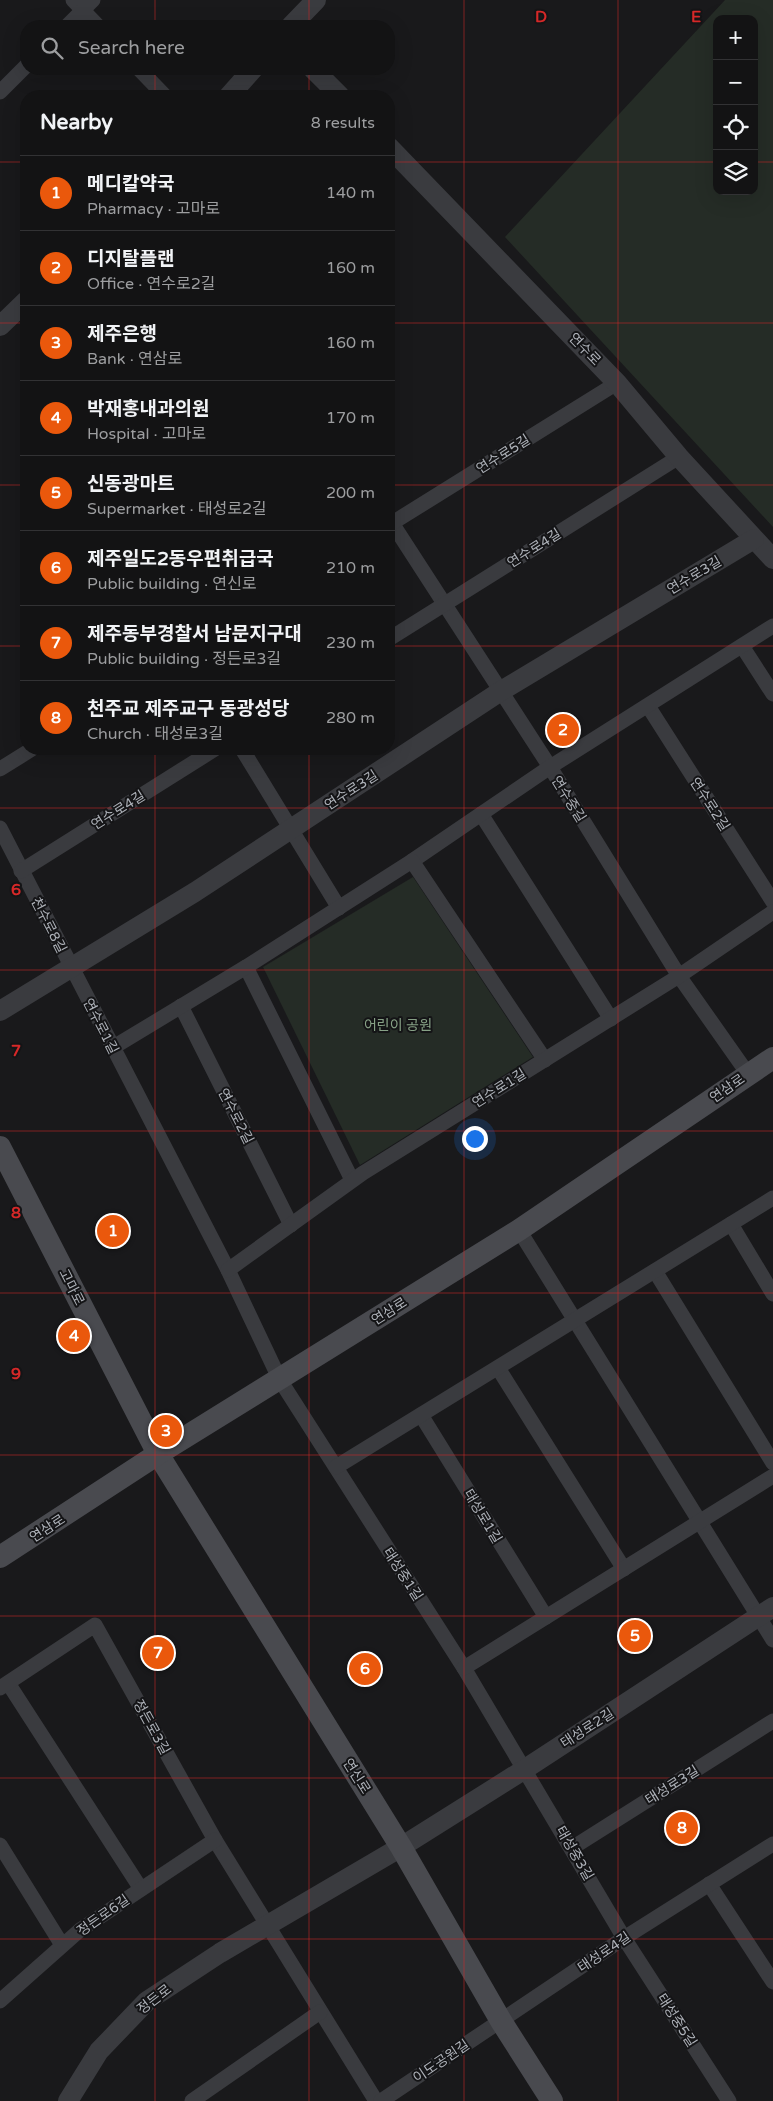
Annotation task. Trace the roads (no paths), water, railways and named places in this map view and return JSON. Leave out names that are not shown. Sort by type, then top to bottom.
[{"type":"main road","name":"연삼로","points":[[0,1558],[158,1454],[519,1230],[773,1058]]},
{"type":"main road","name":"고마로","points":[[0,1147],[158,1454]]},
{"type":"main road","name":"연신로","points":[[158,1454],[401,1847],[500,2021],[552,2101]]},
{"type":"street","points":[[298,20],[316,0]]},
{"type":"street","points":[[70,20],[83,3],[94,20]]},
{"type":"street","points":[[0,92],[20,72]]},
{"type":"street","points":[[145,75],[159,90]]},
{"type":"street","points":[[234,90],[248,75]]},
{"type":"street","points":[[319,75],[334,90]]},
{"type":"street","name":"연수로","points":[[395,153],[617,383],[679,457],[773,559]]},
{"type":"street","points":[[0,326],[20,307]]},
{"type":"street","name":"연수로5길","points":[[395,522],[617,383]]},
{"type":"street","name":"연수로4길","points":[[395,635],[679,457]]},
{"type":"street","name":"연수중길","points":[[395,530],[445,603],[550,767],[679,976],[748,1074]]},
{"type":"street","name":"연수로3길","points":[[0,1011],[71,969],[292,829],[501,691],[754,539]]},
{"type":"street","points":[[112,1048],[339,908],[550,767],[773,626]]},
{"type":"street","points":[[742,646],[773,694]]},
{"type":"street","name":"연수로2길","points":[[648,706],[773,902]]},
{"type":"street","points":[[0,769],[22,755]]},
{"type":"street","name":"연수로4길","points":[[22,871],[206,755]]},
{"type":"street","points":[[246,755],[339,908]]},
{"type":"street","points":[[481,814],[611,1019]]},
{"type":"street","name":"천수로8길","points":[[0,828],[71,969]]},
{"type":"street","points":[[412,861],[545,1060]]},
{"type":"street","name":"연수로1길","points":[[228,1270],[352,1180],[679,976],[773,912]]},
{"type":"street","points":[[246,967],[352,1180]]},
{"type":"street","name":"연수로1길","points":[[71,969],[228,1270],[280,1380]]},
{"type":"street","name":"연수로2길","points":[[181,1006],[291,1224]]},
{"type":"street","points":[[336,1468],[773,1198]]},
{"type":"street","points":[[731,1224],[773,1294]]},
{"type":"street","points":[[519,1230],[700,1522],[766,1612],[773,1640]]},
{"type":"street","points":[[655,1271],[773,1463]]},
{"type":"street","points":[[498,1368],[624,1569]]},
{"type":"street","name":"태성중1길","points":[[280,1380],[464,1668],[525,1769]]},
{"type":"street","name":"태성로1길","points":[[421,1415],[546,1617]]},
{"type":"street","points":[[464,1668],[773,1476]]},
{"type":"street","name":"태성로2길","points":[[401,1847],[525,1769],[766,1612]]},
{"type":"street","name":"정든로3길","points":[[4,1685],[95,1625],[215,1840],[267,1927]]},
{"type":"street","points":[[4,1685],[142,1889]]},
{"type":"street","name":"태성로3길","points":[[572,1848],[773,1721]]},
{"type":"street","name":"태성중3길","points":[[525,1769],[624,1938]]},
{"type":"street","name":"정든로6길","points":[[0,2001],[80,1930],[215,1840]]},
{"type":"street","name":"태성로4길","points":[[500,2021],[624,1938],[773,1844]]},
{"type":"street","points":[[0,1845],[62,1945]]},
{"type":"street","name":"정든로","points":[[68,2101],[99,2051],[147,2001],[220,1953],[401,1847]]},
{"type":"street","points":[[709,1884],[773,1982]]},
{"type":"street","points":[[267,1927],[376,2101]]},
{"type":"street","name":"태성중5길","points":[[624,1938],[729,2101]]},
{"type":"street","points":[[192,2101],[320,2012]]},
{"type":"street","name":"이도공원길","points":[[381,2101],[500,2021]]},
{"type":"place","name":"디지탈플랜","points":[[563,730]]},
{"type":"place","name":"메디칼약국","points":[[113,1231]]},
{"type":"place","name":"박재홍내과의원","points":[[74,1336]]},
{"type":"place","name":"제주은행","points":[[166,1431]]},
{"type":"place","name":"신동광마트","points":[[635,1636]]},
{"type":"place","name":"제주동부경찰서 남문지구대","points":[[158,1653]]},
{"type":"place","name":"제주일도2동우편취급국","points":[[365,1669]]},
{"type":"place","name":"천주교 제주교구 동광성당","points":[[682,1828]]},
{"type":"park label","name":"어린이 공원","points":[[398,1025]]}]
